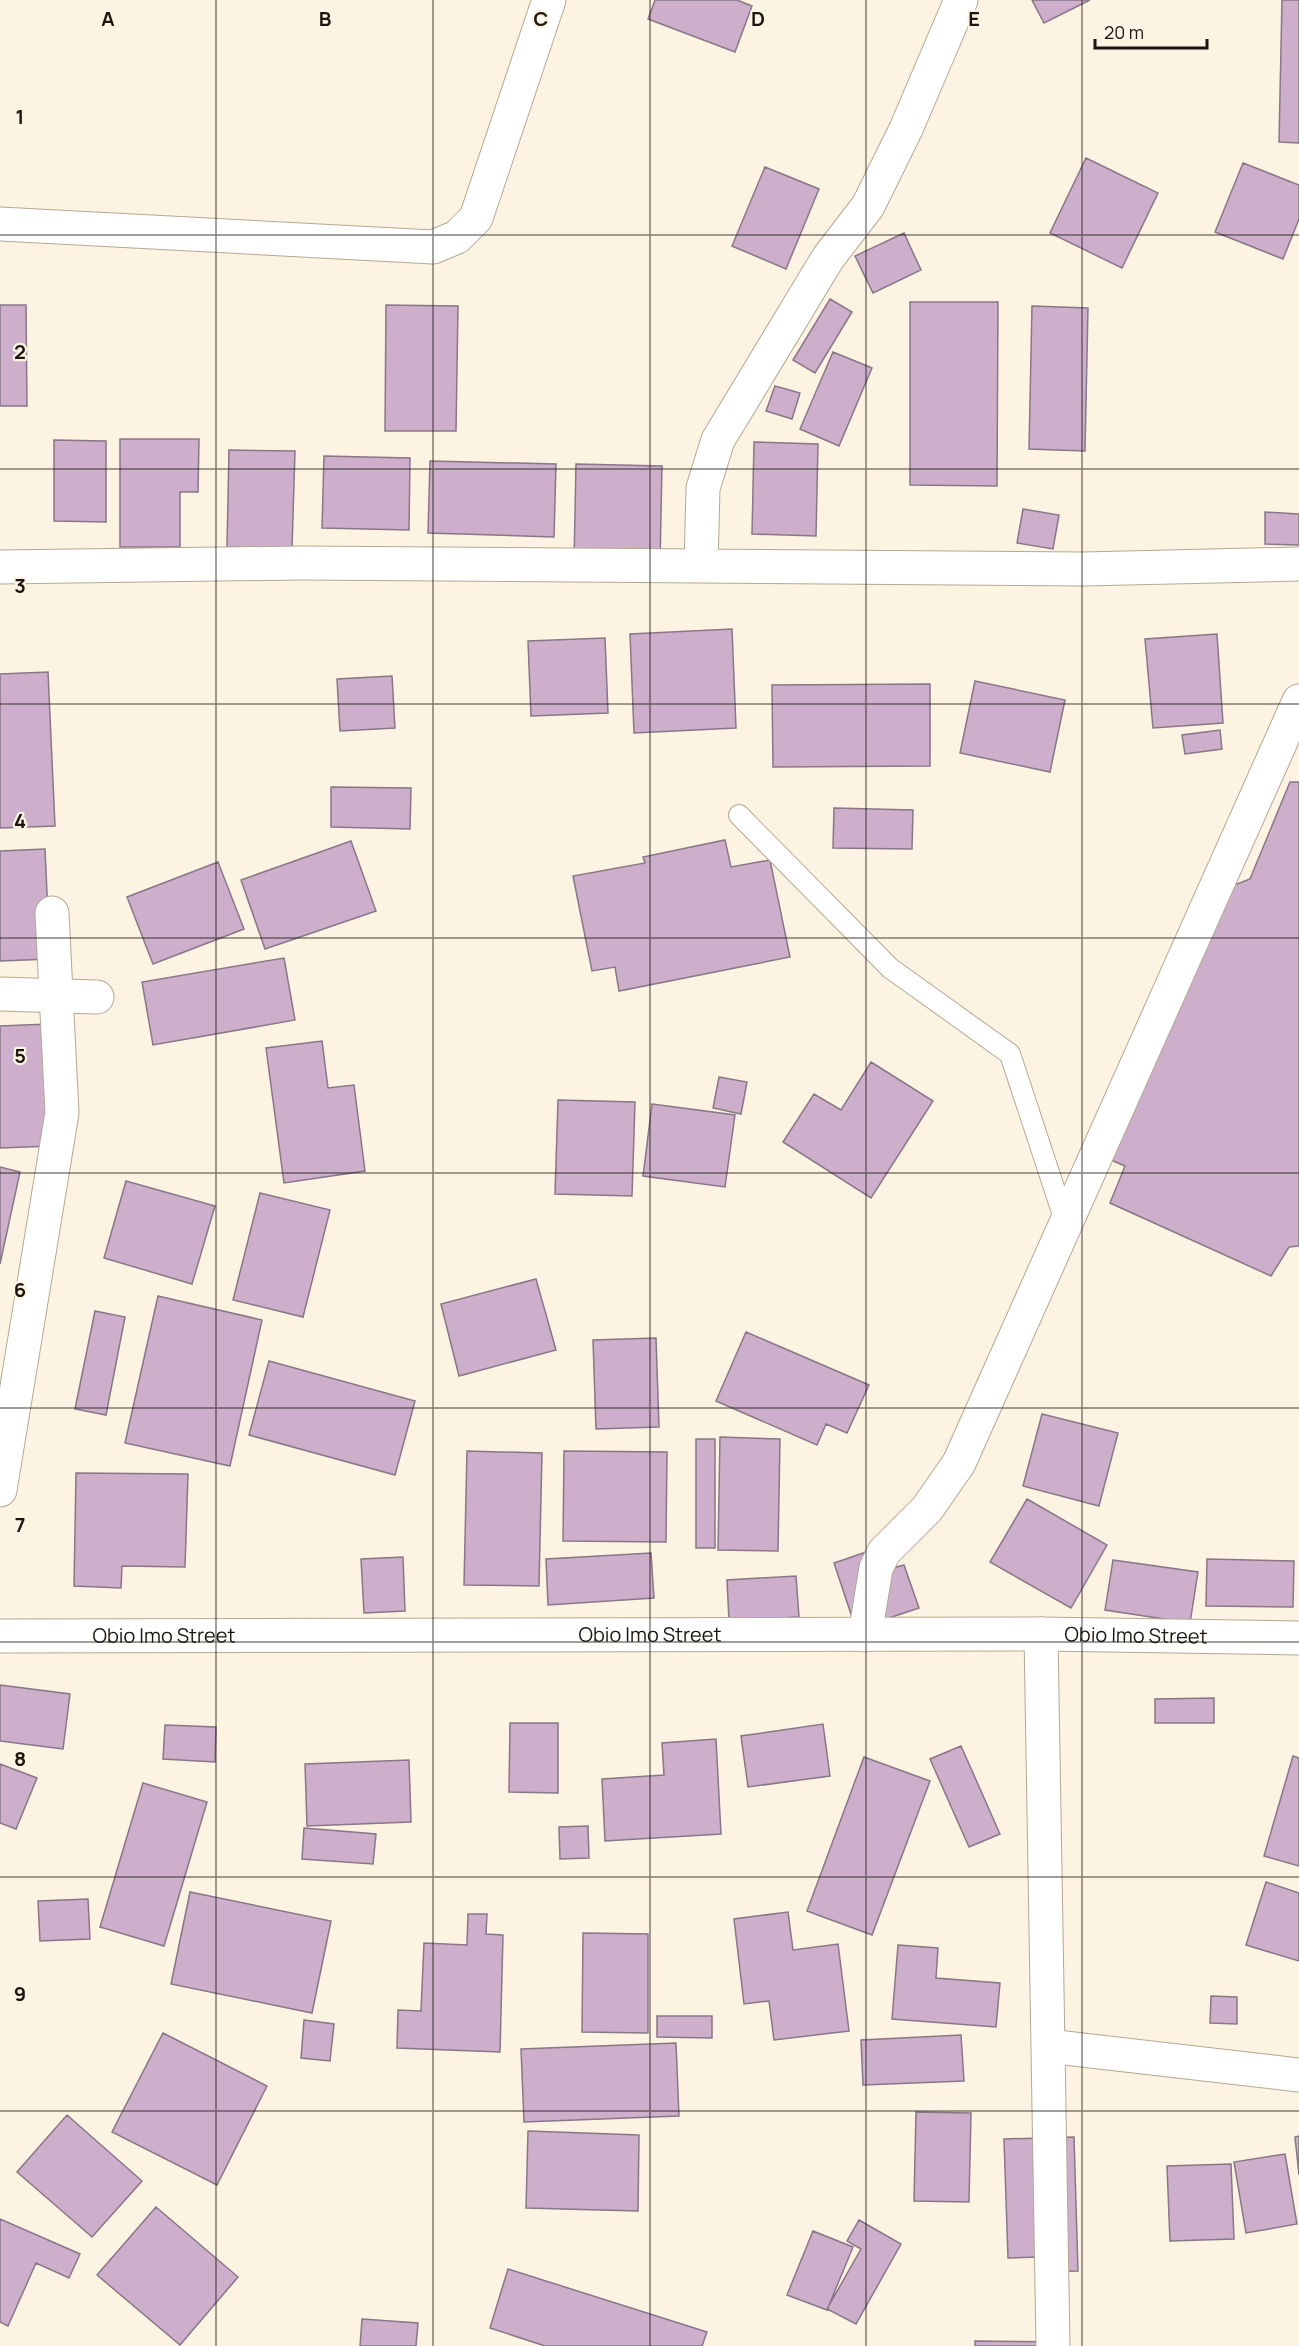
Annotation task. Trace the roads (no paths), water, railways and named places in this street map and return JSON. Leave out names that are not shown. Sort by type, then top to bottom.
[{"type":"street","points":[[0,224],[433,247],[458,237],[476,218],[549,0]]},
{"type":"street","points":[[701,566],[702,488],[718,440],[828,258],[868,206],[906,129],[961,0]]},
{"type":"street","points":[[0,567],[303,563],[1083,569],[1299,564]]},
{"type":"street","points":[[865,1635],[876,1568],[884,1552],[927,1509],[959,1463],[1299,701]]},
{"type":"street","points":[[0,1490],[62,1113],[52,913]]},
{"type":"street","points":[[0,994],[97,997]]},
{"type":"street","points":[[1041,1634],[1053,2346]]},
{"type":"street","name":"Obio Imo Street","points":[[0,1636],[1041,1634],[1299,1638]]},
{"type":"street","points":[[1048,2046],[1299,2075]]},
{"type":"lane","points":[[739,815],[890,968],[1010,1054],[1066,1224]]}]
